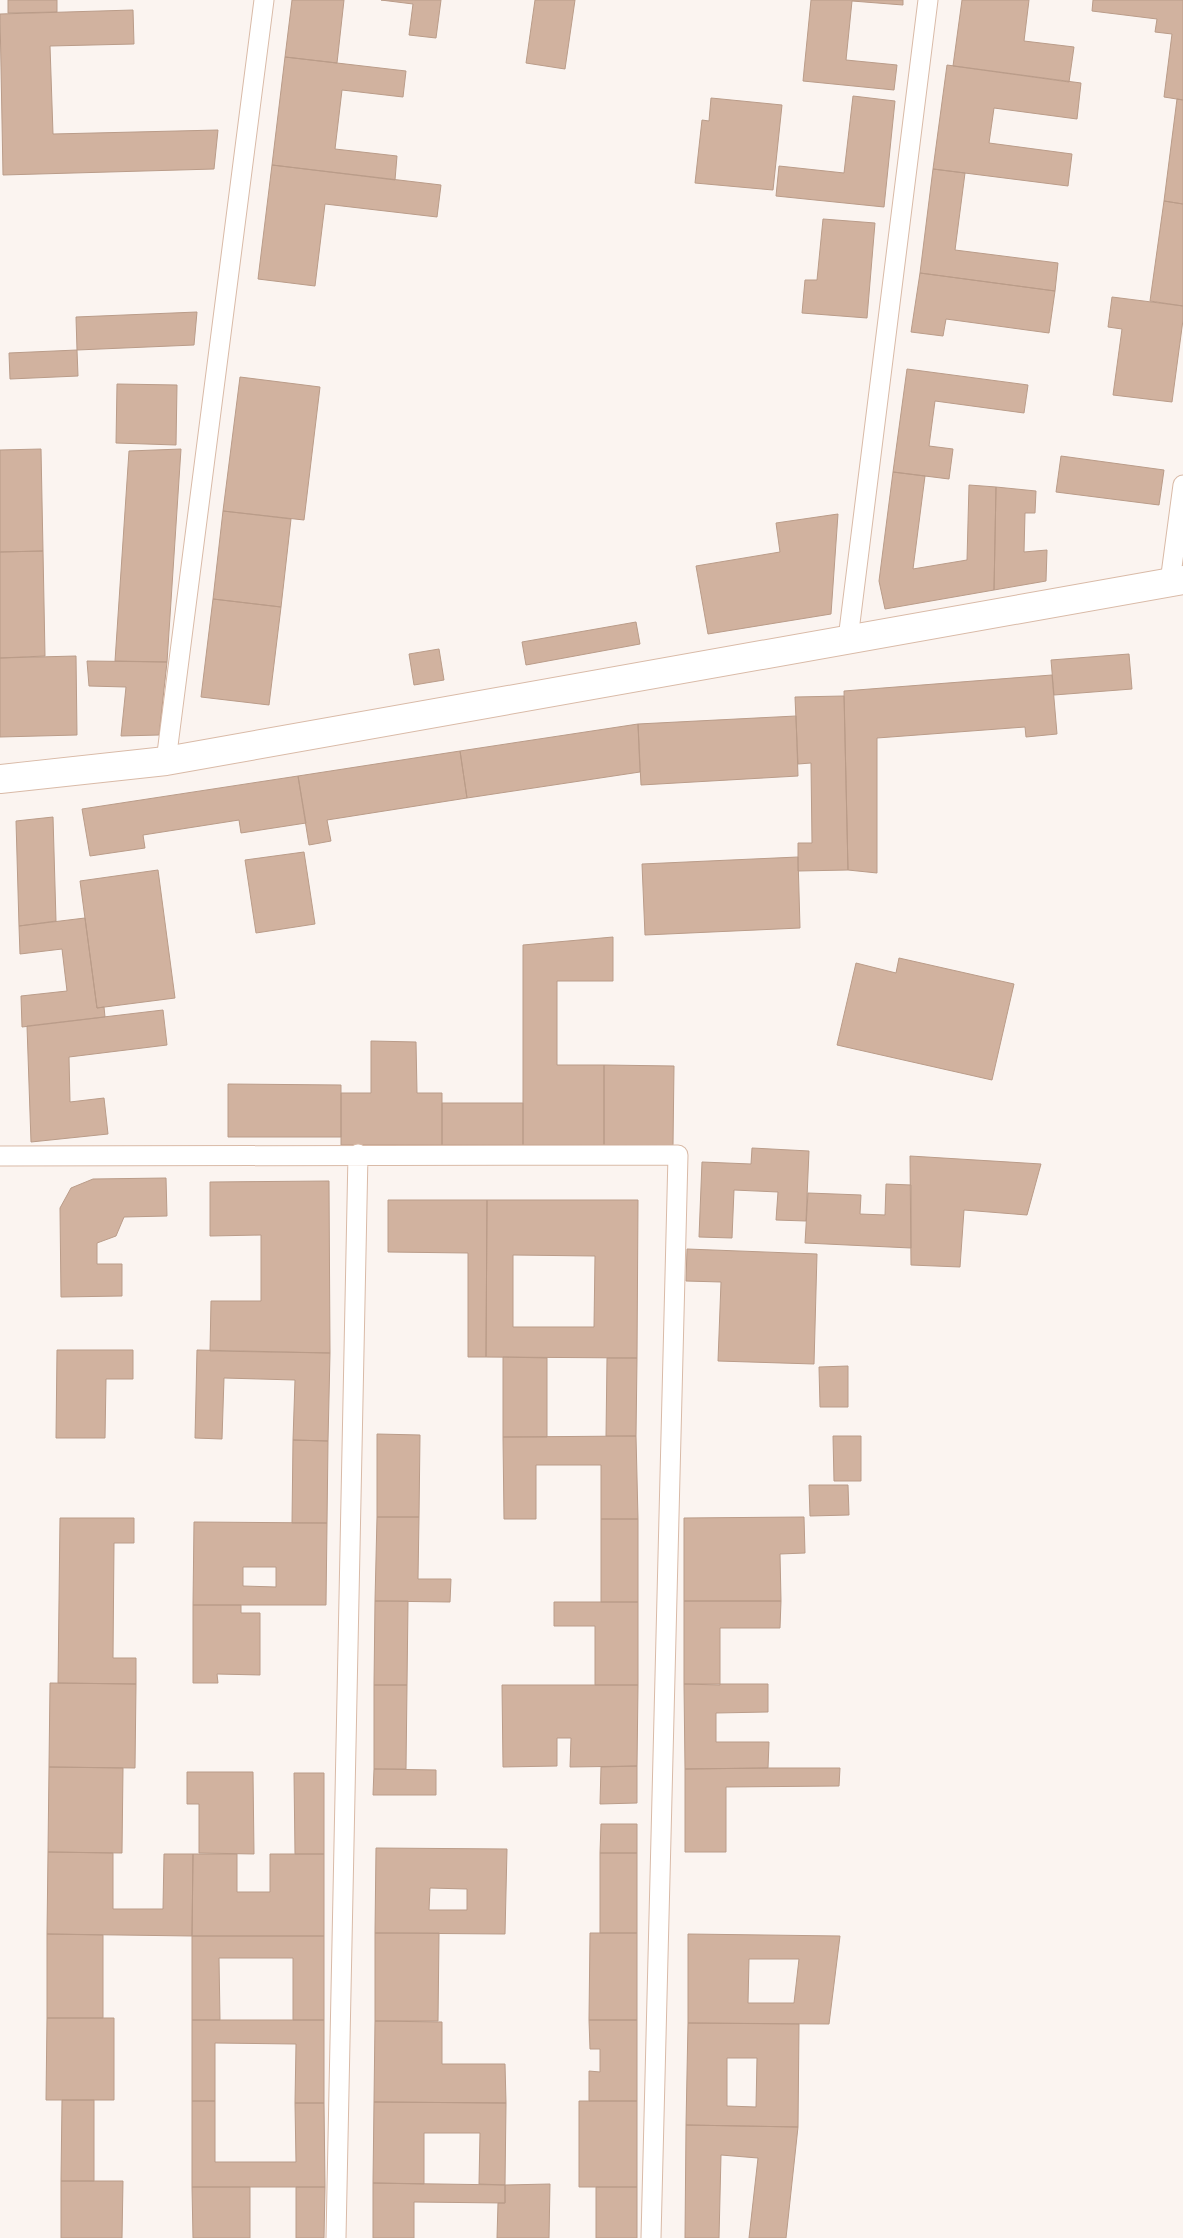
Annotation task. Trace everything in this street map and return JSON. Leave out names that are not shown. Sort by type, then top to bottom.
[{"type":"street","points":[[0,779],[166,761],[1177,581]]},
{"type":"lane","points":[[166,761],[264,0]]},
{"type":"lane","points":[[848,640],[928,0]]},
{"type":"lane","points":[[1177,581],[1183,485]]},
{"type":"lane","points":[[336,2238],[358,1154]]},
{"type":"lane","points":[[0,1156],[678,1155],[651,2238]]},
{"type":"building","points":[[8,0],[57,0],[57,12],[8,13]]},
{"type":"building","points":[[292,0],[344,0],[337,63],[285,57]]},
{"type":"building","points":[[381,0],[441,0],[436,38],[409,35],[413,4]]},
{"type":"building","points":[[535,0],[575,0],[565,69],[526,63]]},
{"type":"building","points":[[811,0],[903,0],[903,5],[852,1],[846,60],[897,65],[894,90],[803,81]]},
{"type":"building","points":[[962,0],[1029,0],[1024,41],[1074,47],[1069,82],[953,66]]},
{"type":"building","points":[[1093,0],[1183,0],[1183,100],[1164,97],[1172,34],[1155,32],[1157,19],[1092,11]]},
{"type":"building","points":[[133,10],[134,44],[50,46],[53,134],[218,130],[214,169],[3,175],[0,14]]},
{"type":"building","points":[[285,57],[406,71],[403,97],[342,90],[335,149],[397,156],[395,180],[272,165]]},
{"type":"building","points":[[947,65],[1081,83],[1077,119],[994,108],[989,143],[1072,154],[1068,186],[933,169]]},
{"type":"building","points":[[853,96],[895,101],[884,207],[776,196],[779,166],[844,173]]},
{"type":"building","points":[[711,98],[782,105],[773,190],[695,183],[702,120],[709,121]]},
{"type":"building","points":[[1177,99],[1183,100],[1183,204],[1164,201]]},
{"type":"building","points":[[272,165],[441,185],[437,217],[325,204],[315,286],[258,279]]},
{"type":"building","points":[[933,169],[965,173],[955,250],[1058,263],[1055,291],[920,273]]},
{"type":"building","points":[[1164,201],[1183,204],[1183,306],[1150,301]]},
{"type":"building","points":[[823,219],[875,223],[867,318],[802,313],[805,280],[817,280]]},
{"type":"building","points":[[920,273],[1055,291],[1049,333],[946,319],[943,336],[911,332]]},
{"type":"building","points":[[1112,297],[1183,306],[1183,320],[1172,402],[1113,395],[1122,329],[1108,327]]},
{"type":"building","points":[[197,312],[194,345],[77,350],[76,317]]},
{"type":"building","points":[[77,350],[78,376],[10,379],[9,353]]},
{"type":"building","points":[[907,369],[1028,385],[1024,413],[935,401],[929,446],[953,449],[949,479],[893,472]]},
{"type":"building","points":[[240,377],[320,387],[304,520],[223,511]]},
{"type":"building","points":[[117,384],[177,385],[176,445],[116,443]]},
{"type":"building","points":[[41,449],[43,551],[0,552],[0,450]]},
{"type":"building","points":[[181,449],[167,662],[115,661],[129,451]]},
{"type":"building","points":[[1061,456],[1164,470],[1159,505],[1056,492]]},
{"type":"building","points":[[893,472],[925,476],[913,569],[967,560],[969,485],[996,487],[994,590],[885,609],[879,581]]},
{"type":"building","points":[[996,487],[1036,491],[1035,513],[1025,513],[1024,552],[1047,550],[1046,581],[994,590]]},
{"type":"building","points":[[223,511],[291,519],[281,607],[213,599]]},
{"type":"building","points":[[838,514],[831,614],[708,634],[696,566],[780,552],[776,523]]},
{"type":"building","points":[[43,551],[45,656],[0,658],[0,552]]},
{"type":"building","points":[[213,599],[281,607],[269,705],[201,697]]},
{"type":"building","points":[[636,622],[640,644],[526,665],[522,642]]},
{"type":"building","points":[[439,649],[444,680],[414,685],[409,654]]},
{"type":"building","points":[[1129,654],[1132,689],[1054,695],[1051,660]]},
{"type":"building","points":[[76,656],[77,735],[0,737],[0,658]]},
{"type":"building","points":[[87,661],[167,662],[159,735],[121,736],[126,687],[89,686]]},
{"type":"building","points":[[1052,675],[1057,734],[1026,737],[1025,727],[877,738],[877,873],[848,870],[844,691]]},
{"type":"building","points":[[844,696],[848,870],[798,871],[798,843],[812,843],[811,763],[798,764],[795,697]]},
{"type":"building","points":[[796,716],[798,776],[641,785],[638,724]]},
{"type":"building","points":[[638,724],[640,772],[467,798],[460,751]]},
{"type":"building","points":[[460,751],[467,798],[327,820],[331,841],[309,845],[298,776]]},
{"type":"building","points":[[298,776],[306,823],[241,833],[239,820],[143,835],[145,848],[90,856],[82,809]]},
{"type":"building","points":[[53,817],[56,921],[19,926],[16,821]]},
{"type":"building","points":[[304,852],[315,924],[256,933],[245,860]]},
{"type":"building","points":[[798,857],[800,928],[645,935],[642,864]]},
{"type":"building","points":[[158,870],[175,998],[97,1008],[80,881]]},
{"type":"building","points":[[85,918],[97,1008],[104,1007],[105,1017],[22,1027],[21,996],[67,991],[62,949],[20,954],[19,926]]},
{"type":"building","points":[[613,937],[613,981],[557,981],[557,1065],[604,1065],[604,1145],[523,1145],[523,945]]},
{"type":"building","points":[[899,958],[1014,984],[992,1080],[837,1045],[856,963],[896,973]]},
{"type":"building","points":[[163,1010],[167,1045],[69,1057],[70,1102],[104,1098],[108,1134],[31,1142],[27,1026]]},
{"type":"building","points":[[371,1041],[416,1042],[417,1093],[442,1093],[442,1145],[341,1145],[341,1093],[371,1093]]},
{"type":"building","points":[[604,1065],[674,1066],[673,1145],[604,1145]]},
{"type":"building","points":[[228,1084],[341,1085],[341,1137],[228,1137]]},
{"type":"building","points":[[442,1103],[523,1103],[523,1145],[442,1145]]},
{"type":"building","points":[[752,1148],[809,1151],[806,1221],[776,1220],[778,1192],[734,1190],[732,1238],[699,1237],[702,1162],[751,1164]]},
{"type":"building","points":[[910,1156],[1041,1164],[1027,1215],[964,1210],[960,1267],[911,1265]]},
{"type":"building","points":[[166,1178],[167,1216],[124,1217],[116,1236],[97,1243],[97,1264],[122,1264],[122,1296],[61,1297],[60,1208],[71,1188],[93,1179]]},
{"type":"building","points":[[329,1181],[330,1353],[210,1351],[211,1301],[261,1301],[261,1235],[210,1236],[210,1182]]},
{"type":"building","points":[[886,1184],[911,1185],[911,1248],[805,1243],[808,1193],[861,1195],[860,1214],[885,1215]]},
{"type":"building","points":[[388,1200],[487,1200],[486,1357],[468,1357],[468,1253],[388,1252]]},
{"type":"building","points":[[487,1200],[638,1200],[637,1358],[486,1357]],"holes":[[[513,1255],[595,1256],[594,1327],[513,1327]]]},
{"type":"building","points":[[687,1249],[817,1254],[814,1364],[718,1361],[721,1282],[686,1281]]},
{"type":"building","points":[[57,1350],[133,1350],[133,1379],[106,1379],[105,1438],[56,1438]]},
{"type":"building","points":[[197,1350],[330,1353],[328,1441],[293,1440],[295,1380],[224,1378],[222,1439],[195,1438]]},
{"type":"building","points":[[503,1357],[547,1358],[547,1437],[503,1437]]},
{"type":"building","points":[[607,1358],[637,1358],[636,1436],[606,1436]]},
{"type":"building","points":[[848,1366],[848,1407],[820,1407],[819,1367]]},
{"type":"building","points":[[377,1434],[420,1435],[419,1517],[377,1517]]},
{"type":"building","points":[[636,1436],[638,1519],[601,1519],[601,1465],[536,1465],[536,1519],[504,1519],[503,1437]]},
{"type":"building","points":[[833,1436],[861,1436],[861,1481],[834,1481]]},
{"type":"building","points":[[293,1440],[328,1441],[327,1523],[292,1523]]},
{"type":"building","points":[[809,1485],[848,1485],[849,1515],[810,1516]]},
{"type":"building","points":[[377,1517],[419,1517],[418,1579],[451,1579],[450,1602],[375,1601]]},
{"type":"building","points":[[804,1517],[805,1553],[780,1554],[781,1601],[684,1601],[684,1518]]},
{"type":"building","points":[[60,1518],[134,1518],[134,1543],[114,1543],[113,1658],[136,1658],[136,1684],[58,1683]]},
{"type":"building","points":[[601,1519],[638,1519],[638,1602],[601,1602]]},
{"type":"building","points":[[194,1522],[327,1523],[326,1605],[193,1605]],"holes":[[[243,1567],[276,1567],[276,1587],[243,1586]]]},
{"type":"building","points":[[375,1601],[408,1601],[407,1685],[374,1685]]},
{"type":"building","points":[[684,1601],[781,1601],[780,1628],[720,1628],[720,1685],[684,1684]]},
{"type":"building","points":[[554,1602],[638,1602],[638,1685],[595,1685],[595,1626],[554,1626]]},
{"type":"building","points":[[193,1605],[241,1605],[241,1613],[260,1613],[260,1675],[217,1674],[218,1683],[193,1683]]},
{"type":"building","points":[[50,1683],[136,1684],[135,1768],[49,1767]]},
{"type":"building","points":[[684,1684],[768,1684],[768,1712],[716,1713],[716,1742],[769,1742],[768,1768],[685,1769]]},
{"type":"building","points":[[374,1685],[407,1685],[406,1769],[374,1769]]},
{"type":"building","points":[[502,1685],[638,1685],[637,1766],[570,1767],[571,1738],[557,1738],[557,1766],[503,1767]]},
{"type":"building","points":[[637,1766],[637,1803],[600,1804],[601,1767]]},
{"type":"building","points":[[49,1767],[123,1768],[122,1853],[48,1852]]},
{"type":"building","points":[[840,1768],[839,1786],[726,1787],[726,1852],[685,1852],[685,1769]]},
{"type":"building","points":[[374,1769],[436,1770],[436,1795],[373,1795]]},
{"type":"building","points":[[187,1772],[253,1772],[254,1854],[199,1853],[199,1804],[187,1804]]},
{"type":"building","points":[[294,1773],[324,1773],[324,1854],[295,1854]]},
{"type":"building","points":[[601,1824],[637,1824],[637,1853],[600,1853]]},
{"type":"building","points":[[376,1848],[507,1849],[505,1934],[375,1933]],"holes":[[[430,1888],[467,1889],[467,1910],[429,1910]]]},
{"type":"building","points":[[48,1852],[113,1853],[113,1909],[163,1909],[164,1854],[193,1854],[192,1936],[47,1934]]},
{"type":"building","points":[[600,1853],[637,1853],[637,1933],[600,1933]]},
{"type":"building","points":[[193,1854],[237,1854],[237,1892],[270,1892],[270,1854],[324,1854],[324,1936],[192,1936]]},
{"type":"building","points":[[375,1933],[439,1933],[438,2021],[375,2021]]},
{"type":"building","points":[[590,1933],[637,1933],[637,2020],[589,2020]]},
{"type":"building","points":[[47,1934],[103,1935],[103,2018],[47,2018]]},
{"type":"building","points":[[688,1934],[840,1936],[829,2024],[688,2023]],"holes":[[[749,1959],[799,1959],[794,2003],[748,2003]]]},
{"type":"building","points":[[192,1936],[324,1936],[324,2020],[293,2020],[293,1958],[219,1958],[220,2020],[192,2020]]},
{"type":"building","points":[[47,2018],[114,2018],[114,2100],[46,2100]]},
{"type":"building","points":[[192,2020],[324,2020],[324,2103],[295,2103],[296,2044],[215,2043],[215,2101],[192,2101]]},
{"type":"building","points":[[589,2020],[637,2020],[637,2101],[589,2101],[589,2071],[600,2072],[600,2049],[590,2049]]},
{"type":"building","points":[[375,2021],[442,2022],[442,2064],[505,2064],[506,2103],[374,2102]]},
{"type":"building","points":[[688,2023],[799,2024],[798,2127],[686,2125]],"holes":[[[727,2058],[757,2058],[756,2107],[727,2106]]]},
{"type":"building","points":[[62,2100],[94,2100],[94,2181],[61,2181]]},
{"type":"building","points":[[192,2101],[215,2101],[215,2162],[296,2162],[295,2103],[324,2103],[325,2187],[192,2187]]},
{"type":"building","points":[[579,2101],[637,2101],[637,2187],[579,2187]]},
{"type":"building","points":[[374,2102],[506,2103],[505,2185],[479,2184],[480,2133],[424,2133],[424,2184],[373,2183]]},
{"type":"building","points":[[686,2125],[798,2127],[786,2238],[749,2238],[758,2158],[721,2155],[719,2238],[685,2238]]},
{"type":"building","points":[[61,2181],[123,2181],[122,2238],[61,2238]]},
{"type":"building","points":[[373,2183],[505,2185],[505,2203],[414,2202],[414,2238],[373,2238]]},
{"type":"building","points":[[550,2184],[549,2238],[497,2238],[498,2203],[505,2203],[505,2185]]},
{"type":"building","points":[[192,2187],[250,2187],[250,2238],[193,2238]]},
{"type":"building","points":[[296,2187],[325,2187],[324,2238],[296,2238]]},
{"type":"building","points":[[596,2187],[637,2187],[637,2238],[596,2238]]}]
